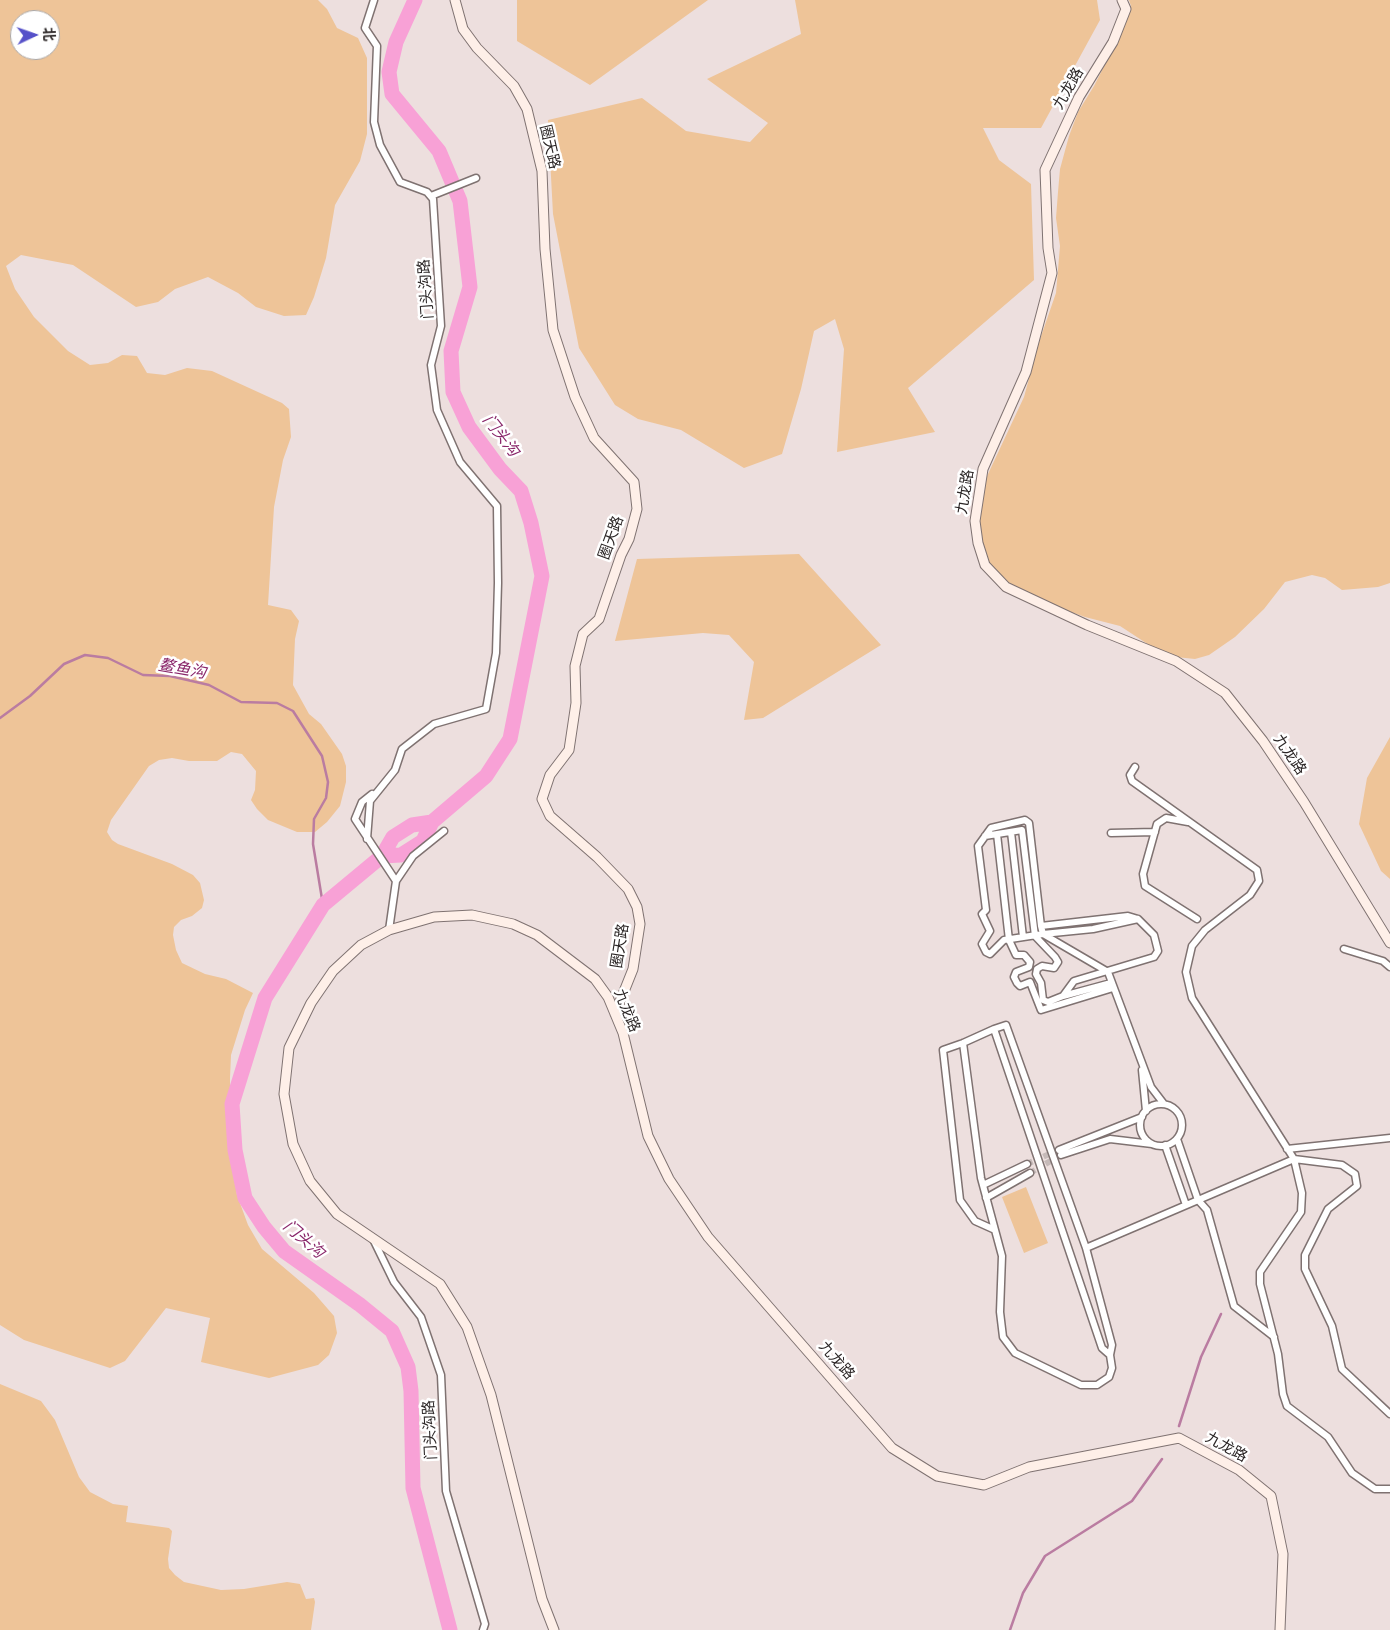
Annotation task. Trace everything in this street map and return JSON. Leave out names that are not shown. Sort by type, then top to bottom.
[{"type":"street","points":[[374,0],[365,28],[377,46],[374,122],[380,145],[400,182],[427,192],[431,196],[476,178]]},
{"type":"street","name":"圈天路","points":[[455,0],[463,29],[477,48],[514,86],[527,109],[542,171],[545,249],[553,330],[575,397],[594,438],[620,463],[634,482],[637,509],[629,539],[621,555],[599,619],[583,634],[575,666],[576,703],[569,750],[550,775],[542,799],[550,816],[597,857],[628,889],[637,906],[640,924],[633,969],[615,1014]]},
{"type":"street","name":"九龙路","points":[[1122,0],[1126,9],[1113,42],[1079,97],[1045,170],[1048,248],[1052,273],[1026,372],[983,469],[977,494],[975,521],[978,542],[985,565],[1006,587],[1087,625],[1176,661],[1225,693],[1263,741],[1304,802],[1390,943]]},
{"type":"street","name":"门头沟路","points":[[374,793],[395,770],[402,749],[409,742],[434,724],[486,709],[496,653],[497,506],[460,462],[437,410],[431,365],[441,326],[434,199],[431,196]]},
{"type":"street","points":[[1135,767],[1130,774],[1132,781],[1257,870],[1259,881],[1250,895],[1205,930],[1192,946],[1186,972],[1192,998],[1294,1159],[1302,1193],[1300,1212],[1260,1272],[1260,1284],[1274,1337],[1287,1406],[1328,1437],[1352,1473],[1375,1489],[1390,1489]]},
{"type":"street","points":[[367,838],[367,820],[370,801],[374,793]]},
{"type":"street","points":[[374,793],[362,802],[355,816],[357,824],[396,881]]},
{"type":"street","points":[[1189,822],[1166,818],[1157,824],[1143,874],[1145,886],[1197,919]]},
{"type":"street","points":[[1138,919],[1093,929],[1043,934],[1004,940],[990,954],[983,950],[982,944],[990,931],[982,914],[986,910],[978,846],[991,828],[1025,820],[1029,823],[1043,934],[1108,972],[1151,1087],[1164,1104]]},
{"type":"street","points":[[1022,821],[1035,936],[1058,962],[1054,968],[1042,966],[1037,969],[1036,974],[1041,983],[1043,1000],[1048,1002],[1064,996],[1112,986]]},
{"type":"street","points":[[984,836],[1022,830]]},
{"type":"street","points":[[389,930],[396,881],[413,856],[444,831]]},
{"type":"street","points":[[1011,832],[1023,938]]},
{"type":"street","points":[[1111,833],[1155,832]]},
{"type":"street","points":[[997,834],[1009,940],[1016,955],[1024,955],[1030,962],[1029,967],[1019,970],[1014,977],[1020,986],[1030,982],[1041,1010],[1112,986]]},
{"type":"street","name":"九龙路","points":[[554,1630],[542,1600],[491,1396],[467,1327],[440,1284],[374,1241],[337,1214],[310,1181],[293,1144],[284,1094],[289,1048],[311,1003],[332,971],[361,945],[389,930],[434,917],[472,915],[513,924],[537,935],[595,979],[608,996],[623,1033],[648,1136],[669,1178],[708,1238],[892,1448],[937,1476],[984,1485],[1029,1467],[1179,1438],[1240,1470],[1271,1496],[1283,1554],[1280,1630]]},
{"type":"street","points":[[1041,926],[1128,916],[1138,919],[1154,935],[1158,951],[1154,957],[1074,981],[1064,996]]},
{"type":"street","points":[[1344,949],[1383,961],[1390,967]]},
{"type":"street","points":[[964,1043],[983,1185],[1002,1256],[1000,1312],[1003,1337],[1015,1352],[1081,1385],[1097,1385],[1108,1377],[1112,1368],[1110,1355],[1112,1345],[1086,1248],[1006,1025],[943,1050],[960,1200],[975,1221],[995,1230]]},
{"type":"street","points":[[994,1029],[1102,1348],[1110,1355]]},
{"type":"street","points":[[1141,1062],[1144,1114],[1142,1131],[1145,1137],[1153,1144]]},
{"type":"street","points":[[1164,1104],[1170,1106],[1180,1115],[1182,1128],[1176,1139],[1165,1145],[1110,1139],[1060,1152],[1144,1114],[1157,1105],[1164,1104]]},
{"type":"street","points":[[1287,1148],[1390,1138]]},
{"type":"street","points":[[1176,1139],[1198,1200],[1207,1210],[1234,1306],[1274,1337]]},
{"type":"street","points":[[1165,1145],[1186,1205]]},
{"type":"street","points":[[1086,1248],[1294,1159],[1342,1164],[1355,1174],[1357,1186],[1328,1209],[1305,1255],[1306,1269],[1332,1326],[1342,1369],[1390,1414]]},
{"type":"street","points":[[983,1185],[1027,1164]]},
{"type":"street","points":[[986,1198],[1030,1173]]},
{"type":"street","name":"门头沟路","points":[[374,1241],[394,1282],[421,1316],[441,1375],[446,1491],[485,1624],[483,1630]]},
{"type":"shaded area","points":[[0,0],[318,0],[327,9],[337,28],[358,38],[367,58],[367,134],[360,161],[335,205],[326,258],[314,297],[306,315],[284,316],[256,307],[238,293],[208,277],[175,289],[158,302],[136,307],[73,265],[21,255],[6,266],[15,289],[34,317],[68,351],[90,365],[108,363],[122,355],[137,356],[147,373],[165,375],[187,368],[212,371],[282,403],[289,409],[291,437],[283,460],[274,507],[268,605],[291,610],[299,621],[295,639],[293,685],[309,714],[321,724],[342,754],[346,766],[346,782],[340,806],[327,822],[315,832],[297,832],[268,820],[257,809],[251,800],[255,790],[256,771],[242,754],[231,752],[217,761],[189,761],[172,758],[159,760],[149,766],[111,820],[107,832],[112,840],[118,844],[172,864],[193,875],[200,883],[204,900],[202,908],[192,916],[181,920],[174,927],[173,935],[176,950],[182,963],[205,974],[226,979],[253,993],[245,1010],[231,1055],[230,1149],[237,1195],[248,1225],[262,1249],[314,1293],[334,1316],[337,1333],[329,1355],[318,1365],[269,1378],[201,1362],[210,1318],[166,1308],[125,1361],[110,1368],[24,1340],[0,1325]]},
{"type":"shaded area","points":[[517,0],[708,0],[590,85],[517,41]]},
{"type":"shaded area","points":[[795,0],[1097,0],[1100,20],[1041,128],[983,128],[999,160],[1031,184],[1034,280],[908,388],[935,432],[837,452],[844,349],[835,319],[814,331],[801,389],[782,454],[744,468],[681,430],[638,419],[615,405],[579,348],[553,214],[548,120],[642,98],[686,131],[750,142],[768,123],[707,79],[801,34]]},
{"type":"shaded area","points":[[1129,0],[1390,0],[1390,583],[1378,587],[1342,590],[1325,578],[1312,575],[1285,582],[1264,609],[1235,637],[1209,655],[1195,659],[1166,656],[1120,626],[1085,617],[1019,593],[991,573],[975,532],[981,489],[1024,397],[1038,345],[1056,293],[1060,246],[1056,218],[1058,192],[1060,169],[1069,136],[1078,112],[1094,86],[1122,31],[1131,6]]},
{"type":"shaded area","points":[[799,554],[881,645],[763,718],[744,720],[754,662],[729,635],[703,633],[615,641],[637,559]]},
{"type":"shaded area","points":[[1390,737],[1390,879],[1381,871],[1359,824],[1367,778]]},
{"type":"shaded area","points":[[1026,1187],[1048,1243],[1024,1253],[1002,1197]]},
{"type":"shaded area","points":[[0,1384],[41,1401],[55,1420],[79,1477],[90,1492],[113,1504],[128,1506],[126,1522],[169,1528],[172,1531],[168,1559],[169,1568],[175,1575],[184,1582],[221,1590],[244,1589],[287,1582],[300,1584],[306,1599],[314,1598],[315,1602],[311,1630],[0,1630]]},
{"type":"waterway","name":"门头沟","points":[[415,0],[396,42],[389,72],[392,94],[439,151],[460,201],[470,287],[451,351],[453,392],[469,427],[500,469],[521,491],[531,523],[542,576],[510,739],[486,776],[432,822],[412,825],[393,837],[382,856],[323,905],[265,998],[232,1104],[235,1150],[245,1198],[264,1227],[284,1251],[359,1304],[392,1331],[408,1367],[411,1391],[413,1488],[450,1630]]},
{"type":"waterway","name":"鳌鱼沟","points":[[0,718],[30,696],[64,664],[85,655],[108,658],[143,675],[170,676],[209,685],[241,702],[277,703],[293,711],[322,756],[328,782],[326,798],[314,819],[313,844],[323,905]]},
{"type":"waterway","name":"门头沟","points":[[382,856],[401,855],[423,841],[432,822]]},
{"type":"waterway","points":[[1179,1426],[1201,1357],[1221,1314]]},
{"type":"waterway","points":[[1010,1630],[1023,1593],[1045,1556],[1132,1501],[1162,1459]]},
{"type":"tunnel","points":[[1027,1164],[1056,1151]]},
{"type":"tunnel","points":[[1030,1173],[1061,1155]]}]
